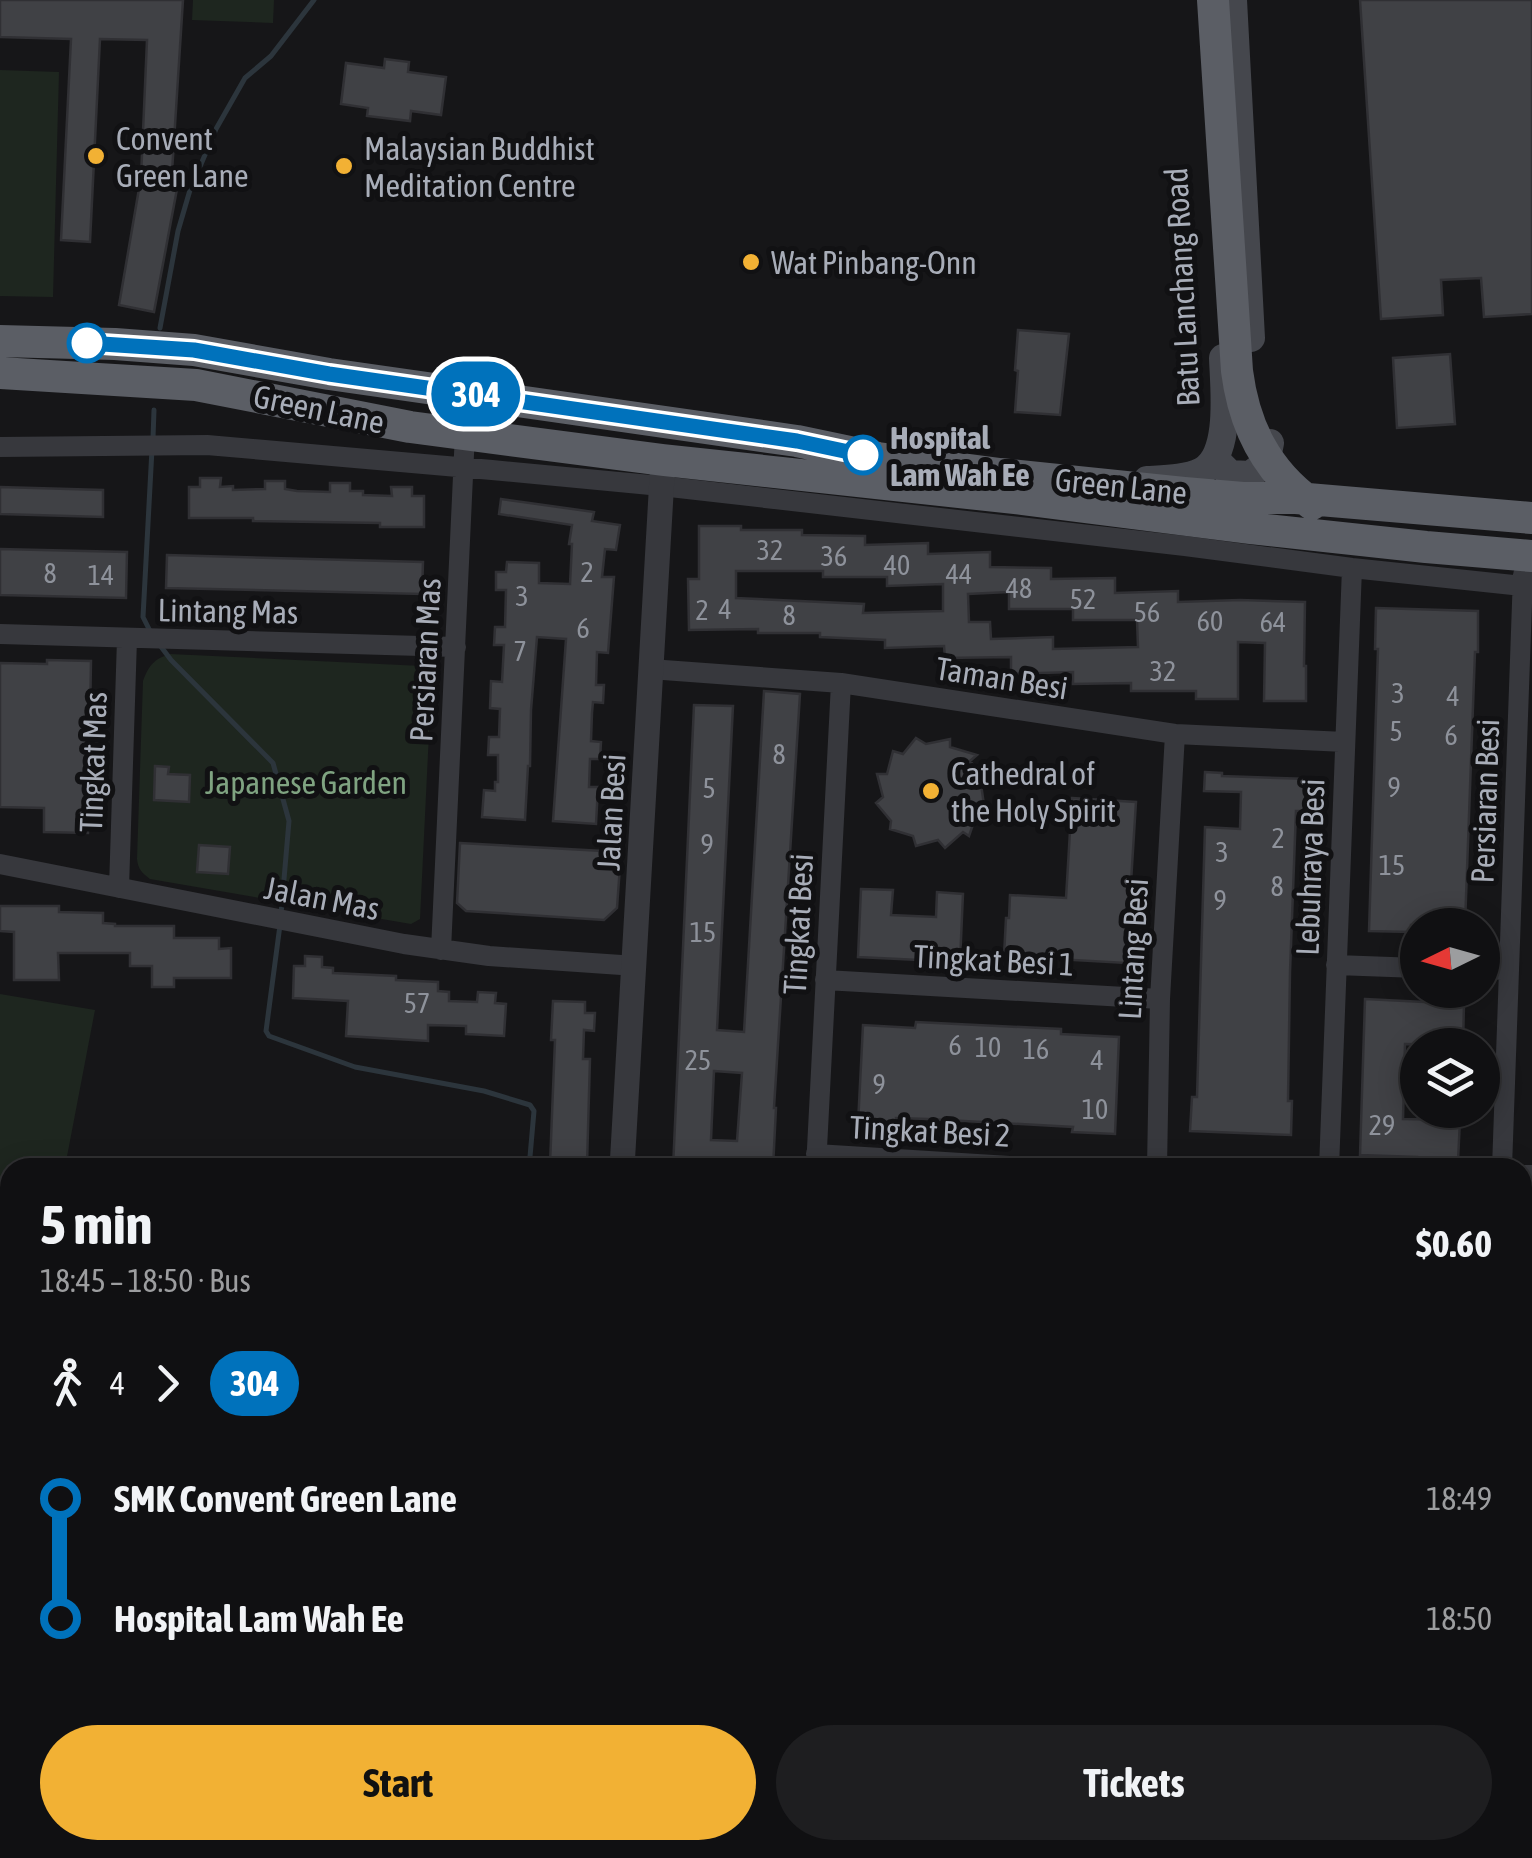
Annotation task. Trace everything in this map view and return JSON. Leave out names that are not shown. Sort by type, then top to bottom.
[{"type":"highway","points":[[1214,0],[1240,401],[1260,448],[1299,495],[1325,511],[1352,522],[1528,564]]},
{"type":"highway","name":"Green Lane","points":[[0,342],[194,350],[1000,474],[1204,495],[1532,518]]},
{"type":"highway","name":"Green Lane","points":[[0,372],[196,386],[410,427],[465,433],[662,473],[1023,499],[1528,564]]},
{"type":"highway","points":[[409,385],[432,406],[631,436],[647,444],[662,473]]},
{"type":"main road","name":"Batu Lanchang Road","points":[[1203,0],[1222,320],[1224,413],[1216,460]]},
{"type":"main road","name":"Batu Lanchang Road","points":[[1232,0],[1256,409],[1270,443],[1292,472],[1334,502]]},
{"type":"main road","points":[[1111,484],[1190,476],[1216,460],[1230,474],[1250,475],[1266,463],[1270,443]]},
{"type":"street","name":"Persiaran Mas","points":[[441,950],[465,433]]},
{"type":"street","points":[[0,447],[207,446],[464,467],[662,473],[1352,568],[1528,564]]},
{"type":"street","name":"Jalan Besi","points":[[623,1158],[662,473]]},
{"type":"street","name":"Persiaran Besi","points":[[1502,1158],[1509,970],[1524,782],[1528,564]]},
{"type":"street","name":"Lebuhraya Besi","points":[[1328,1158],[1352,568]]},
{"type":"street","name":"Lintang Mas","points":[[0,634],[456,647]]},
{"type":"street","name":"Tingkat Mas","points":[[119,888],[127,639]]},
{"type":"street","name":"Taman Besi","points":[[650,669],[840,683],[1174,734],[1345,742]]},
{"type":"street","name":"Tingkat Besi","points":[[816,1158],[840,683]]},
{"type":"street","name":"Lintang Besi","points":[[1157,1158],[1160,999],[1174,734]]},
{"type":"street","name":"Jalan Mas","points":[[0,864],[441,950],[636,966]]},
{"type":"street","points":[[599,963],[615,977],[630,1011]]},
{"type":"street","points":[[1336,965],[1400,967]]},
{"type":"street","points":[[1500,970],[1509,970]]},
{"type":"street","name":"Tingkat Besi 1","points":[[825,980],[1160,999]]},
{"type":"green space","points":[[193,0],[274,0],[273,23],[192,20]]},
{"type":"green space","points":[[0,70],[59,72],[53,297],[0,296]]},
{"type":"green space","name":"Japanese Garden","points":[[170,654],[422,666],[432,671],[420,919],[411,924],[150,879],[143,873],[137,859],[143,681],[153,663]]},
{"type":"green space","points":[[0,994],[95,1010],[67,1158],[0,1158]]},
{"type":"building","points":[[0,0],[183,0],[171,188],[177,189],[154,312],[119,305],[141,177],[147,40],[100,39],[90,242],[61,240],[71,39],[0,37]]},
{"type":"building","points":[[1360,0],[1532,0],[1532,314],[1484,317],[1481,278],[1441,280],[1443,315],[1381,319]]},
{"type":"building","points":[[385,59],[409,62],[408,72],[446,77],[441,115],[411,111],[410,121],[367,116],[368,108],[341,104],[346,63],[384,68]]},
{"type":"building","points":[[1018,330],[1069,334],[1060,415],[1015,412]]},
{"type":"building","points":[[1450,354],[1455,424],[1397,428],[1393,358]]},
{"type":"building","points":[[200,478],[221,478],[220,487],[233,486],[233,490],[265,489],[265,481],[285,481],[285,489],[330,492],[330,483],[350,483],[350,491],[392,496],[391,487],[412,487],[412,496],[424,496],[424,527],[189,518],[189,487],[200,487]]},
{"type":"building","points":[[0,487],[103,490],[103,517],[0,514]]},
{"type":"building","points":[[501,499],[594,512],[592,521],[620,525],[616,550],[605,549],[602,577],[614,577],[608,653],[597,652],[596,685],[604,685],[603,703],[593,702],[592,713],[591,741],[601,742],[600,759],[590,759],[589,787],[598,787],[596,824],[553,821],[566,639],[537,637],[525,820],[482,817],[484,790],[495,791],[498,782],[498,755],[488,755],[489,737],[499,737],[500,709],[490,708],[491,681],[502,682],[504,645],[494,645],[495,627],[505,627],[506,590],[496,590],[496,572],[506,572],[507,562],[539,563],[539,583],[570,584],[572,525],[499,514]]},
{"type":"building","points":[[699,526],[741,526],[741,530],[802,530],[802,535],[865,536],[865,545],[928,543],[928,554],[990,552],[990,567],[1051,568],[1051,579],[1115,578],[1115,593],[1178,591],[1178,602],[1305,602],[1306,701],[1264,701],[1265,643],[1238,642],[1238,699],[1196,699],[1196,691],[1131,691],[1131,683],[1073,684],[1073,672],[1011,674],[1011,657],[945,658],[944,646],[885,648],[885,640],[820,637],[820,633],[689,630],[688,579],[699,579]],"holes":[[[736,571],[823,571],[823,577],[887,577],[887,586],[943,584],[943,611],[863,613],[864,604],[736,598]],[[1009,592],[1009,609],[1073,609],[1073,620],[1137,620],[1138,647],[1053,649],[1053,637],[991,639],[990,622],[969,622],[968,594]]]},
{"type":"building","points":[[0,549],[127,552],[126,598],[0,595]]},
{"type":"building","points":[[167,555],[423,562],[422,594],[166,588]]},
{"type":"building","points":[[1376,608],[1478,611],[1466,908],[1400,908],[1400,932],[1369,931]]},
{"type":"building","points":[[47,660],[91,661],[88,833],[44,832],[44,808],[0,807],[0,663],[47,664]]},
{"type":"building","points":[[764,691],[800,694],[774,1158],[673,1158],[694,705],[733,706],[717,1030],[744,1032]],"holes":[[[714,1071],[742,1073],[737,1141],[711,1140]]]},
{"type":"building","name":"Cathedral of the Holy Spirit","points":[[916,738],[926,744],[950,739],[950,747],[977,755],[970,761],[989,783],[981,784],[985,812],[977,813],[969,836],[963,832],[945,848],[938,840],[916,846],[913,836],[890,829],[891,821],[876,803],[883,797],[877,774],[887,774],[893,751],[903,754]]},
{"type":"building","points":[[155,766],[169,767],[168,774],[190,775],[189,802],[154,800]]},
{"type":"building","points":[[1205,772],[1310,779],[1308,811],[1296,811],[1288,1101],[1292,1101],[1291,1135],[1190,1131],[1192,1097],[1197,1097],[1205,827],[1240,829],[1241,792],[1204,791]]},
{"type":"building","points":[[1072,798],[1136,802],[1126,963],[1004,956],[1010,895],[1066,898]]},
{"type":"building","points":[[460,843],[621,852],[617,908],[604,920],[466,911],[457,903]]},
{"type":"building","points":[[199,845],[230,847],[228,874],[197,872]]},
{"type":"building","points":[[861,889],[893,890],[891,915],[936,917],[937,892],[963,894],[960,962],[858,957]]},
{"type":"building","points":[[0,906],[59,906],[59,912],[103,913],[103,923],[115,926],[174,926],[174,938],[219,938],[219,949],[231,948],[231,978],[174,978],[174,987],[152,987],[152,966],[130,966],[130,953],[58,953],[59,980],[14,980],[14,932],[0,931]]},
{"type":"building","points":[[305,956],[322,957],[322,967],[333,968],[333,973],[438,982],[438,991],[449,992],[449,1001],[477,1002],[478,992],[496,993],[495,1003],[506,1004],[504,1036],[466,1034],[466,1026],[428,1025],[428,1041],[346,1036],[348,1001],[293,998],[294,966],[305,966]]},
{"type":"building","points":[[1365,999],[1400,1001],[1400,1008],[1464,1008],[1463,1028],[1400,1028],[1400,1128],[1460,1128],[1458,1158],[1360,1155]]},
{"type":"building","points":[[553,1001],[585,1002],[585,1013],[595,1013],[594,1031],[584,1030],[583,1059],[590,1059],[587,1158],[550,1158],[555,1040],[551,1040]]},
{"type":"building","points":[[916,1022],[1061,1029],[1061,1034],[1119,1037],[1115,1134],[1072,1132],[1073,1127],[928,1119],[896,1118],[896,1125],[858,1124],[863,1025],[915,1028]]},
{"type":"waterway","points":[[160,328],[178,231],[190,190],[216,129],[245,78],[271,56],[314,0]]},
{"type":"waterway","points":[[153,438],[154,410]]},
{"type":"waterway","points":[[150,631],[143,617],[152,449]]},
{"type":"waterway","points":[[159,644],[273,763],[289,821],[281,914]]},
{"type":"waterway","points":[[280,925],[266,1031],[269,1036],[355,1067],[484,1091],[530,1105],[534,1111],[530,1158]]},
{"type":"bus line","name":"304","points":[[87,343],[194,350],[329,374],[797,441],[863,455]]},
{"type":"place","name":"Convent Green Lane","points":[[96,156]]},
{"type":"place","name":"Malaysian Buddhist Meditation Centre","points":[[344,166]]},
{"type":"place","name":"Wat Pinbang-Onn","points":[[751,262]]},
{"type":"place","name":"Hospital Lam Wah Ee","points":[[863,455]]},
{"type":"place","name":"Cathedral of the Holy Spirit","points":[[931,791]]}]
